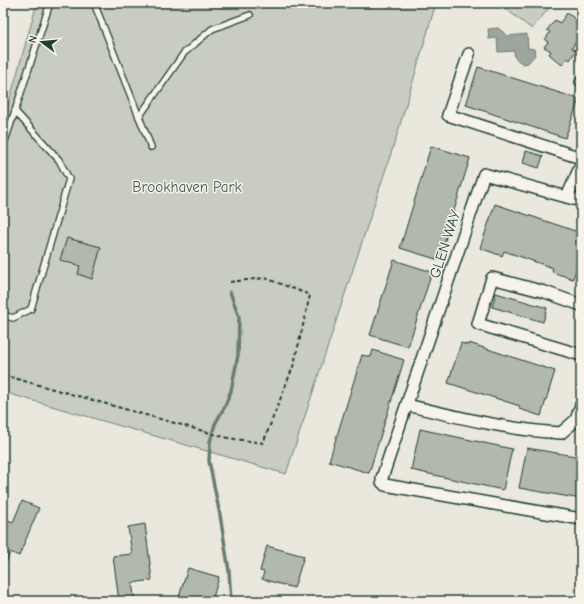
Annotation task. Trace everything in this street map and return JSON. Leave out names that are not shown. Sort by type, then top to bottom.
[{"type":"street","points":[[469,54],[448,115],[581,158]]},
{"type":"street","points":[[567,197],[581,165]]},
{"type":"street","name":"GLEN WAY","points":[[581,201],[484,174],[382,478],[382,482],[385,485],[581,520]]},
{"type":"street","points":[[581,305],[545,292],[492,278],[478,324],[581,355]]},
{"type":"street","points":[[407,405],[456,417],[532,432],[561,434],[576,420],[581,405]]},
{"type":"lane","points":[[3,148],[50,3]]},
{"type":"lane","points":[[94,3],[151,147]]},
{"type":"lane","points":[[139,117],[184,53],[212,29],[250,15]]},
{"type":"lane","points":[[581,78],[578,82],[581,85]]},
{"type":"lane","points":[[3,315],[13,318],[31,309],[70,179],[59,160],[15,111]]},
{"type":"path","points":[[3,375],[204,432],[263,443],[294,364],[310,295],[266,278],[229,282]]},
{"type":"green space","name":"Brookhaven Park","points":[[37,3],[436,3],[397,135],[286,474],[3,392],[3,123]]},
{"type":"green space","points":[[498,3],[549,3],[549,8],[532,29]]},
{"type":"shaded area","points":[[498,28],[508,36],[527,34],[528,48],[534,49],[535,55],[528,63],[523,64],[515,58],[514,51],[498,52],[497,38],[489,39],[488,29]]},
{"type":"building","points":[[567,13],[581,23],[581,38],[579,37],[572,48],[576,50],[570,60],[567,58],[562,65],[549,54],[551,51],[544,47],[548,42],[545,40],[550,32],[547,30],[555,20],[560,23]]},
{"type":"building","points":[[478,67],[579,99],[565,138],[466,105]]},
{"type":"building","points":[[431,146],[470,158],[439,260],[400,248]]},
{"type":"building","points":[[526,151],[543,156],[539,168],[523,163]]},
{"type":"building","points":[[495,204],[581,233],[581,254],[573,279],[552,272],[553,268],[504,251],[502,256],[480,248]]},
{"type":"building","points":[[67,238],[101,247],[92,279],[78,274],[80,266],[60,260]]},
{"type":"building","points":[[394,260],[432,272],[408,347],[370,335]]},
{"type":"building","points":[[496,293],[547,308],[543,322],[492,307]]},
{"type":"building","points":[[461,343],[468,345],[469,343],[555,371],[541,416],[519,409],[520,406],[448,383]]},
{"type":"building","points":[[373,350],[404,360],[369,473],[329,461],[362,355],[371,357]]},
{"type":"building","points":[[420,429],[512,449],[503,490],[411,470]]},
{"type":"building","points":[[527,448],[581,457],[581,499],[519,488]]},
{"type":"building","points":[[22,501],[39,508],[19,556],[10,552],[6,563],[3,561],[3,518],[13,522]]},
{"type":"building","points":[[145,524],[152,580],[132,583],[135,601],[119,601],[113,556],[132,554],[128,527]]},
{"type":"building","points":[[267,546],[304,556],[294,588],[262,579],[264,572],[260,571]]},
{"type":"building","points":[[188,568],[219,577],[212,601],[194,601],[179,597]]},
{"type":"waterway","points":[[230,292],[239,317],[238,355],[231,391],[215,424],[210,442],[209,461],[229,571],[231,601]]}]
